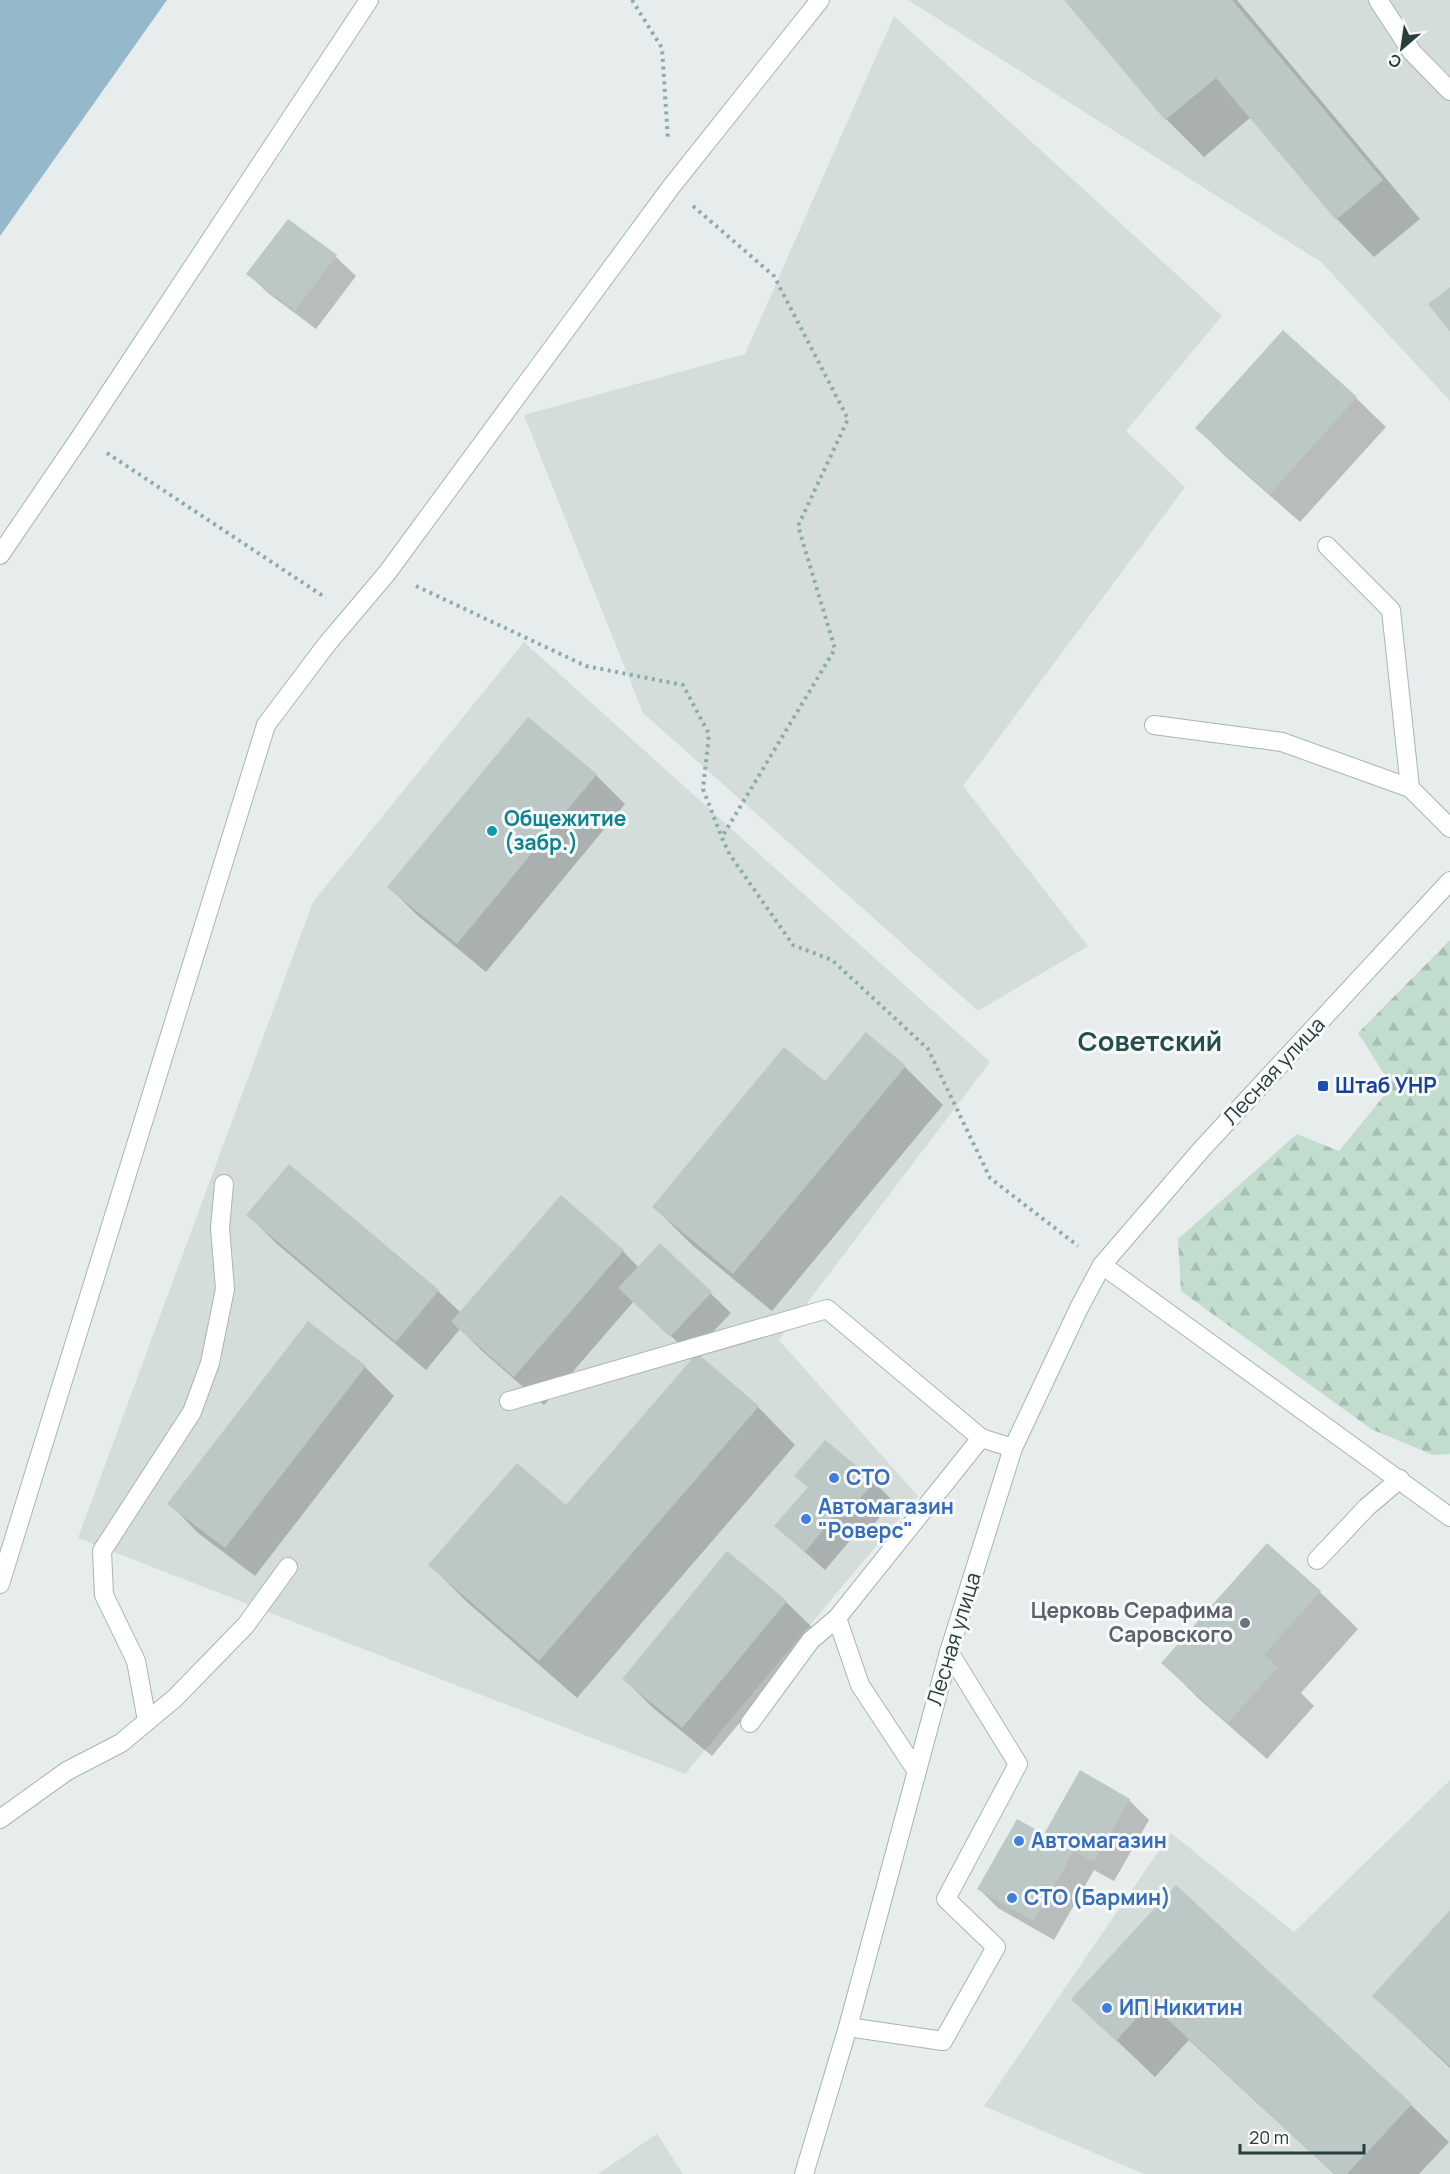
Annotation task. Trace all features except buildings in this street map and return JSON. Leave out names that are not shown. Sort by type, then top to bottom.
[{"type":"main road","points":[[0,555],[369,0]]},
{"type":"main road","points":[[0,1584],[266,725],[327,644],[387,573],[671,187],[820,0]]},
{"type":"main road","points":[[1378,0],[1412,52],[1450,91]]},
{"type":"main road","points":[[1327,546],[1391,610],[1410,788]]},
{"type":"main road","points":[[1154,725],[1282,742],[1410,788],[1450,828]]},
{"type":"main road","name":"Лесная улица","points":[[804,2174],[848,2027],[949,1652],[1013,1448],[1079,1308],[1102,1265],[1201,1150],[1450,881]]},
{"type":"main road","points":[[147,1721],[136,1661],[104,1595],[102,1551],[192,1412],[210,1363],[225,1289],[220,1228],[224,1184]]},
{"type":"main road","points":[[1102,1265],[1450,1517]]},
{"type":"main road","points":[[509,1401],[827,1309],[981,1438],[1013,1448]]},
{"type":"main road","points":[[750,1723],[811,1640],[837,1618],[981,1438]]},
{"type":"main road","points":[[1317,1560],[1367,1507],[1400,1479]]},
{"type":"main road","points":[[0,1819],[68,1772],[122,1743],[174,1698],[246,1625],[288,1567]]},
{"type":"main road","points":[[837,1618],[860,1685],[916,1770]]},
{"type":"main road","points":[[848,2027],[943,2041],[996,1947],[946,1899],[1018,1764],[949,1652]]},
{"type":"path","points":[[632,0],[662,48],[671,187],[774,276],[848,419],[798,526],[835,649],[722,838]]},
{"type":"path","points":[[81,436],[326,598],[336,594]]},
{"type":"path","points":[[387,573],[586,666],[683,685],[709,734],[702,789],[722,838],[730,855],[793,945],[832,960],[928,1049],[990,1178],[1102,1265]]},
{"type":"shaded area","points":[[908,0],[1450,0],[1450,401],[1321,262]]},
{"type":"shaded area","points":[[894,16],[1222,316],[1126,431],[1185,487],[963,786],[1088,946],[978,1011],[643,713],[524,415],[745,354]]},
{"type":"shaded area","points":[[524,642],[990,1062],[779,1340],[918,1496],[685,1774],[78,1538],[313,902]]},
{"type":"shaded area","points":[[1450,1780],[1450,2174],[1144,2174],[984,2106],[1171,1833],[1294,1932]]},
{"type":"shaded area","points":[[657,2134],[683,2174],[598,2174]]},
{"type":"green space","points":[[1450,940],[1450,1454],[1433,1455],[1371,1429],[1181,1291],[1178,1239],[1297,1134],[1339,1151],[1392,1086],[1358,1033]]},
{"type":"water","points":[[0,0],[167,0],[0,236]]},
{"type":"place","name":"Общежитие (забр.)","points":[[492,831]]},
{"type":"place","name":"Штаб УНР","points":[[1323,1086]]},
{"type":"place","name":"СТО","points":[[834,1478]]},
{"type":"place","name":"Автомагазин \"Роверс\"","points":[[806,1519]]},
{"type":"place","name":"Церковь Серафима Саровского","points":[[1245,1623]]},
{"type":"place","name":"Автомагазин","points":[[1019,1841]]},
{"type":"place","name":"СТО (Бармин)","points":[[1012,1898]]},
{"type":"place","name":"ИП Никитин","points":[[1107,2008]]},
{"type":"district","name":"Советский","points":[[1150,1042]]}]
